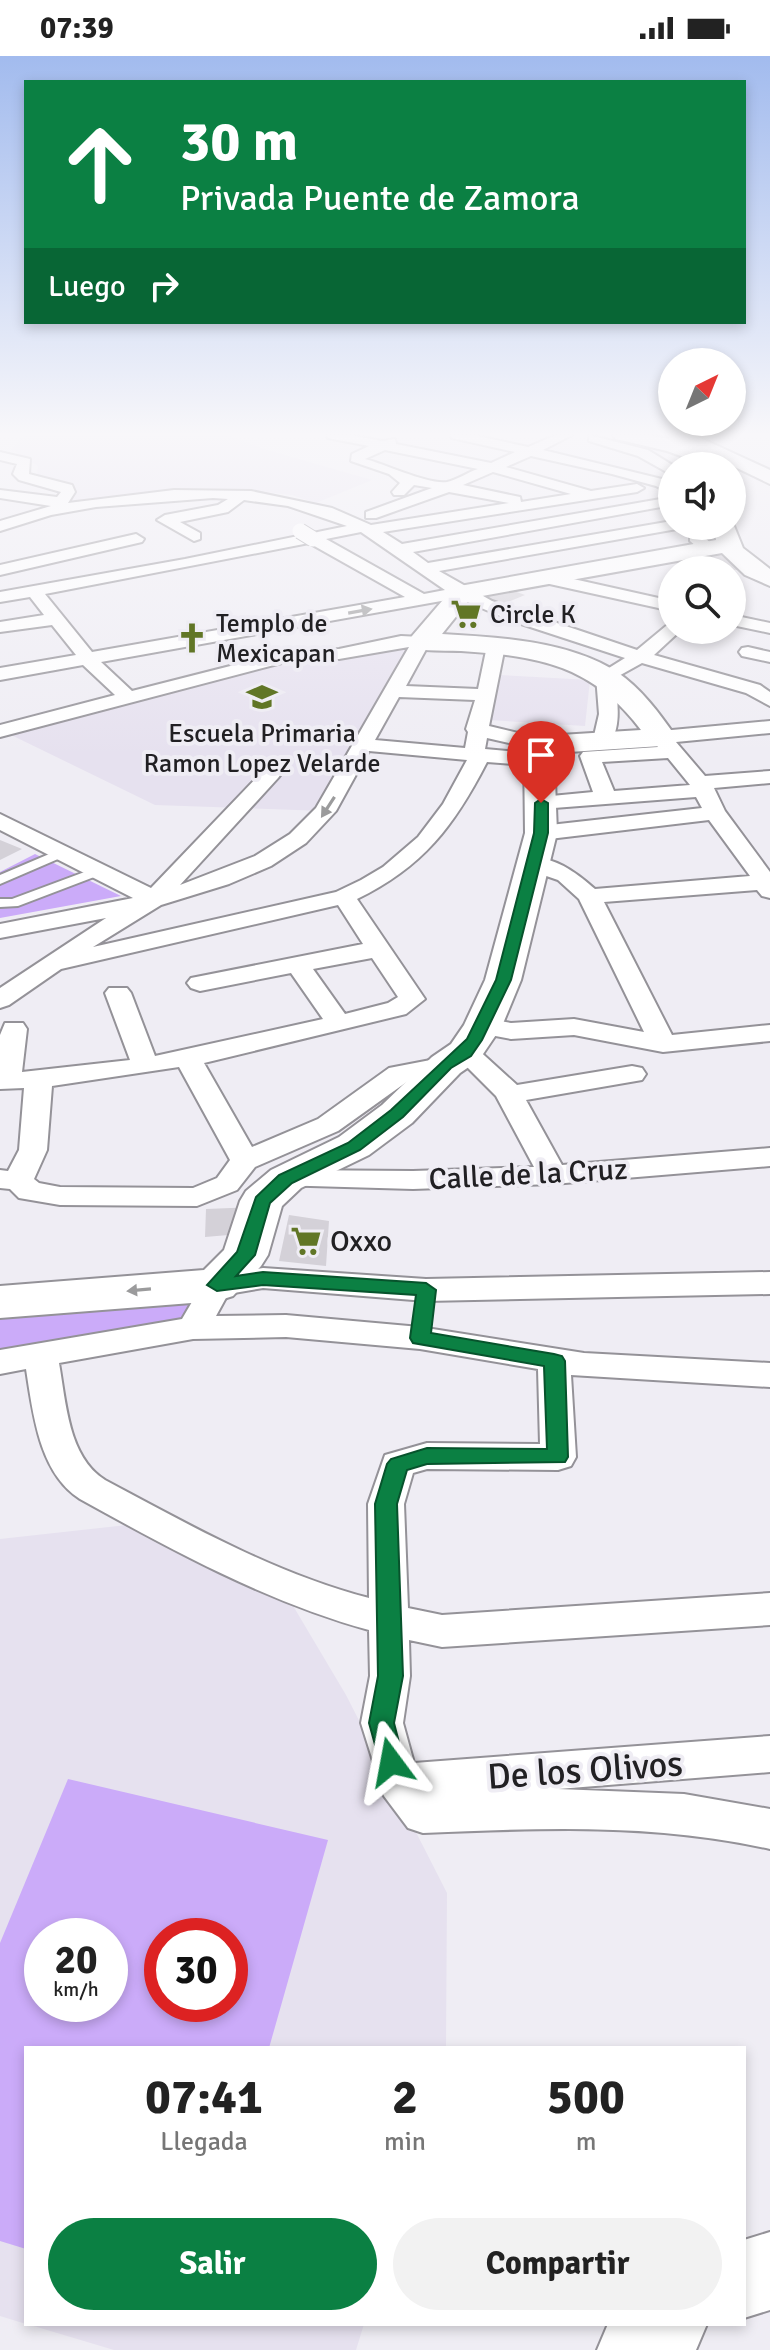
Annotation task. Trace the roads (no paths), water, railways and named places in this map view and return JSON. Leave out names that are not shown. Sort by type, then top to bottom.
[{"type":"street","points":[[142,542],[185,564]]},
{"type":"street","points":[[0,597],[185,564],[281,542]]},
{"type":"street","points":[[320,542],[423,600]]},
{"type":"street","points":[[384,542],[484,604],[753,689],[768,697]]},
{"type":"street","points":[[397,550],[441,542]]},
{"type":"street","points":[[505,542],[551,576],[658,603]]},
{"type":"street","points":[[427,568],[577,542]]},
{"type":"street","points":[[593,542],[629,562]]},
{"type":"street","points":[[0,674],[629,562],[695,542]]},
{"type":"street","points":[[721,542],[738,558],[770,579]]},
{"type":"street","points":[[0,570],[148,545]]},
{"type":"street","points":[[33,590],[89,660],[128,698]]},
{"type":"street","points":[[0,931],[154,899],[249,867],[296,842],[315,826],[325,811],[421,642],[463,592]]},
{"type":"street","points":[[0,627],[56,619]]},
{"type":"street","points":[[746,623],[770,628]]},
{"type":"street","points":[[0,731],[293,655],[339,654],[401,641],[496,646],[549,657],[605,676],[625,692],[703,787],[715,813],[765,878]]},
{"type":"street","points":[[605,676],[641,656],[658,642]]},
{"type":"street","points":[[55,963],[344,897],[380,879],[427,843],[462,791],[476,755],[476,729],[496,646]]},
{"type":"street","points":[[748,652],[770,657]]},
{"type":"street","points":[[605,676],[609,714],[596,748],[606,798]]},
{"type":"street","points":[[395,691],[485,695]]},
{"type":"street","points":[[365,745],[476,755],[668,744],[770,727]]},
{"type":"street","points":[[476,729],[541,752]]},
{"type":"street","points":[[193,1328],[231,1270],[262,1201],[286,1179],[354,1146],[397,1114],[465,1048],[503,980],[539,833],[541,752]]},
{"type":"street","points":[[0,1000],[154,899],[271,774]]},
{"type":"street","points":[[539,833],[606,798],[770,777]]},
{"type":"street","points":[[539,833],[715,813]]},
{"type":"street","points":[[0,821],[154,899]]},
{"type":"street","points":[[539,833],[566,875],[589,896],[663,1044]]},
{"type":"street","points":[[589,896],[765,878]]},
{"type":"street","points":[[14,1029],[3,1081],[39,1079],[187,1057],[397,1009],[412,999],[344,897]]},
{"type":"street","points":[[200,983],[378,949]]},
{"type":"street","points":[[297,963],[338,1023]]},
{"type":"street","points":[[118,993],[145,1064]]},
{"type":"street","points":[[39,1079],[33,1150],[9,1180],[30,1191],[60,1196],[197,1197],[227,1184],[245,1161],[328,1125],[399,1074],[511,1031],[574,1027],[663,1044],[770,1033]]},
{"type":"street","points":[[465,1048],[510,1095],[553,1175]]},
{"type":"street","points":[[187,1057],[245,1161]]},
{"type":"street","points":[[510,1095],[632,1074]]},
{"type":"street","name":"Calle de la Cruz","points":[[286,1179],[413,1180],[553,1175],[770,1157]]},
{"type":"street","points":[[0,1302],[231,1270],[263,1278],[426,1290],[770,1283]]},
{"type":"street","points":[[420,1338],[426,1290]]},
{"type":"street","points":[[0,1362],[193,1328],[286,1326],[420,1338],[554,1361],[770,1375]]},
{"type":"street","points":[[41,1355],[55,1434],[78,1479],[170,1531],[323,1602],[391,1622],[442,1631],[770,1609]]},
{"type":"street","points":[[554,1361],[558,1457],[427,1456],[398,1464],[386,1504],[391,1622],[390,1676],[382,1723],[411,1798],[687,1812],[721,1816],[770,1829]]},
{"type":"street","name":"De los Olivos","points":[[411,1798],[770,1754]]},
{"type":"street","points":[[746,2278],[770,2271]]},
{"type":"street","points":[[637,2350],[665,2326]]},
{"type":"lane","points":[[0,880],[61,853]]},
{"type":"lane","points":[[0,903],[14,903],[98,871]]},
{"type":"place","name":"Circle K","points":[[466,614]]},
{"type":"place","name":"Templo de Mexicapan","points":[[192,638]]},
{"type":"place","name":"Escuela Primaria Ramon Lopez Velarde","points":[[262,697]]},
{"type":"place","name":"Oxxo","points":[[306,1241]]}]
